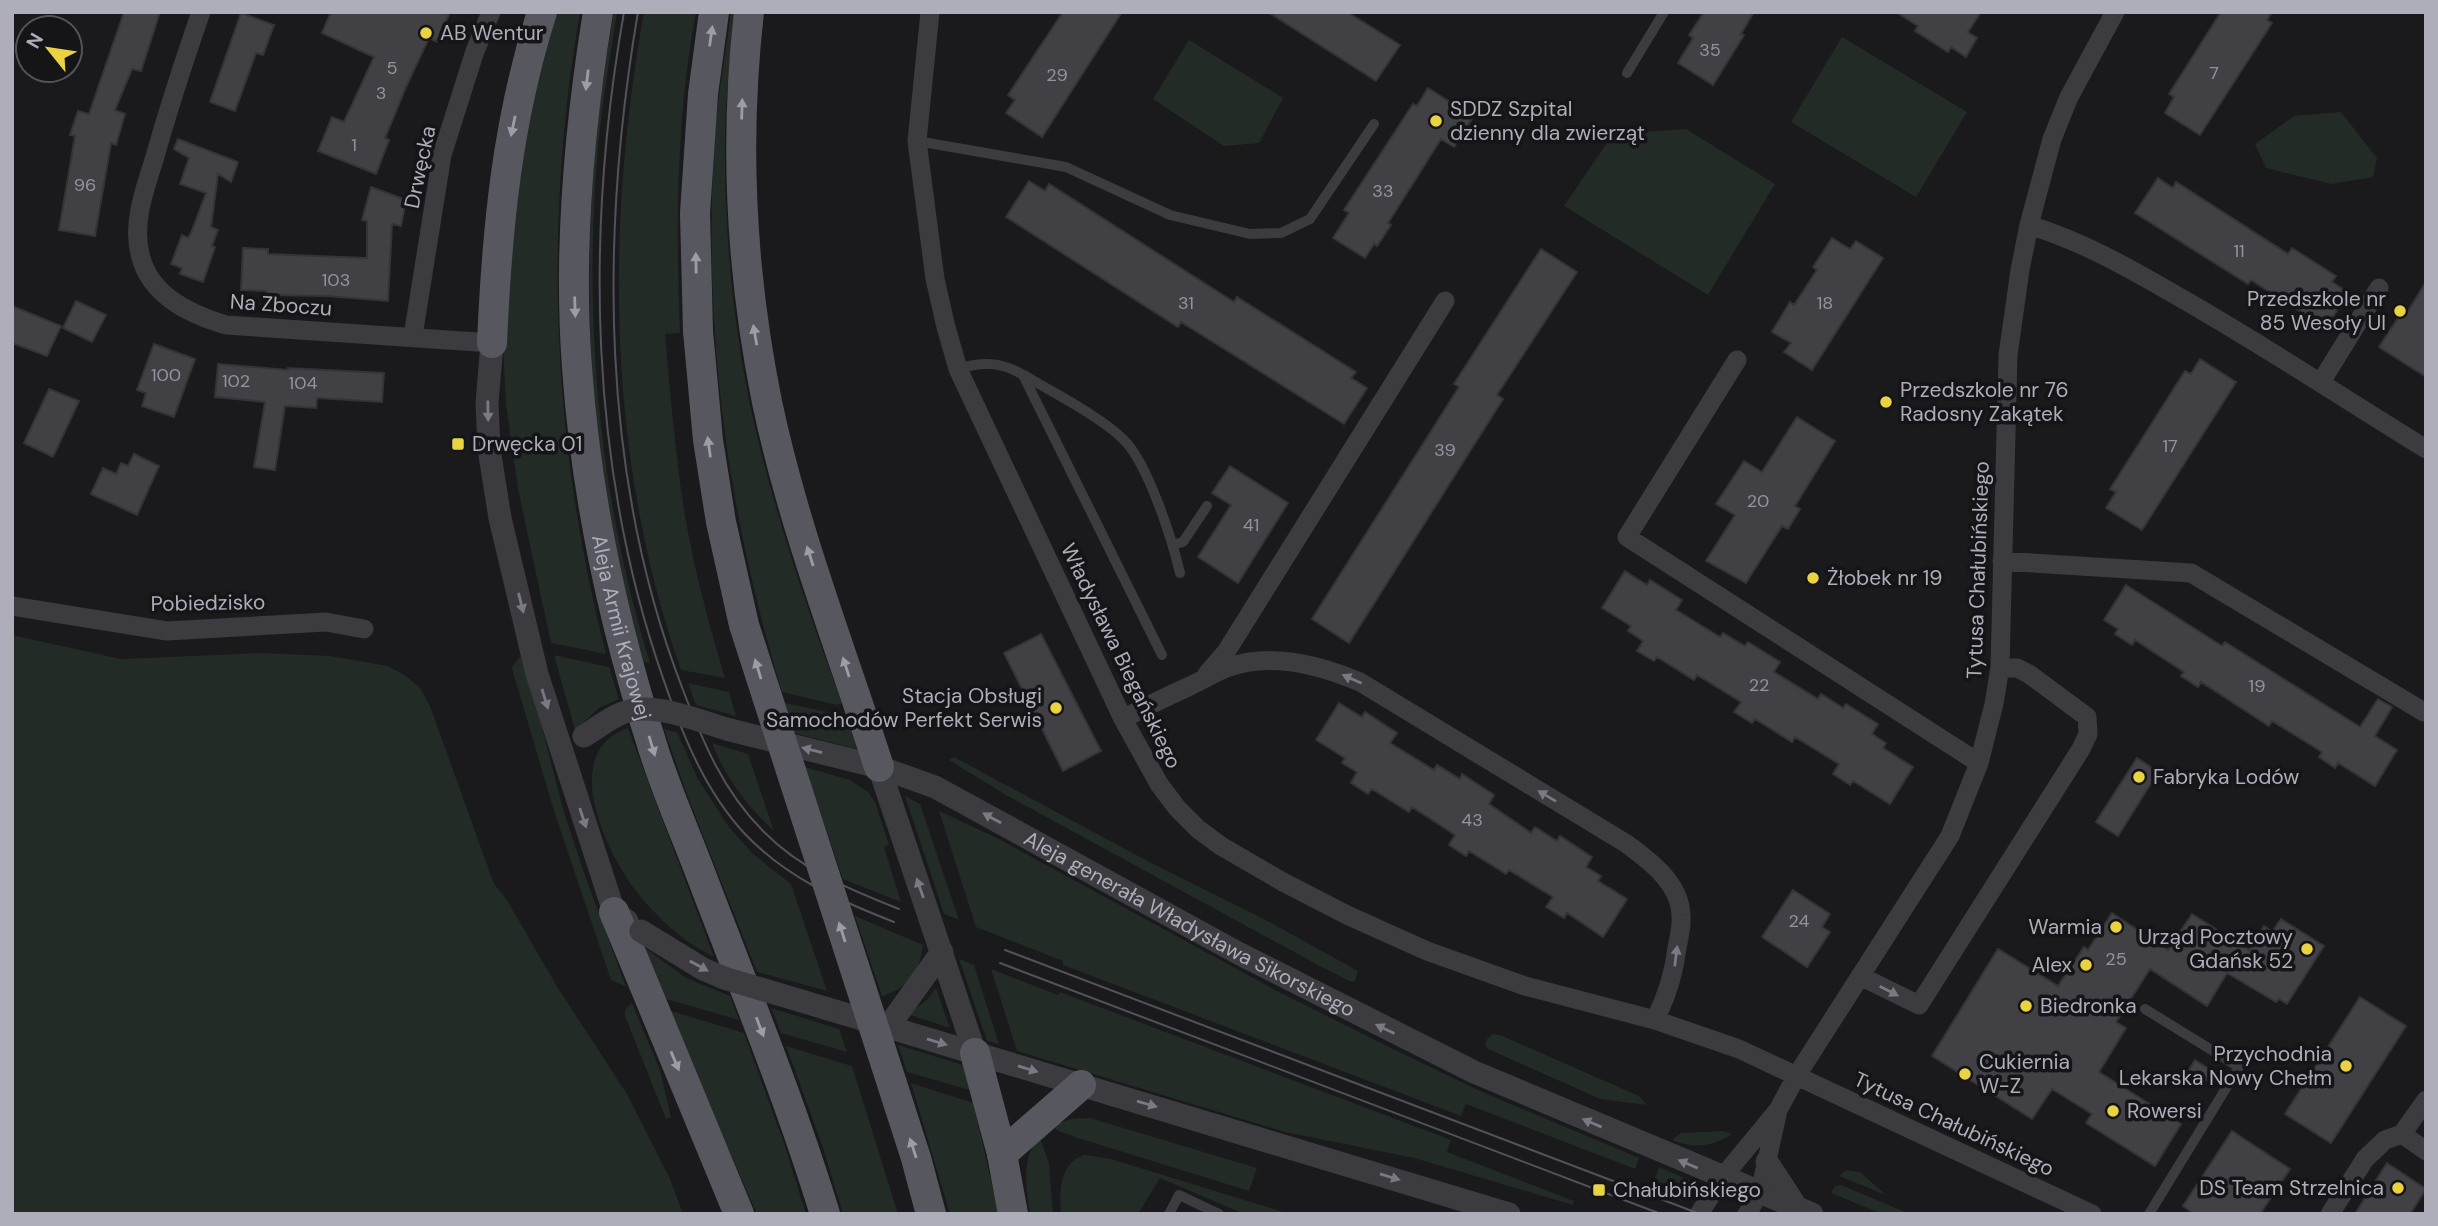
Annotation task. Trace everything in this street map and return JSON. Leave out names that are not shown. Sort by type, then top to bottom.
[{"type":"main road","points":[[492,342],[495,258],[508,150],[527,60],[542,12]]},
{"type":"main road","name":"Aleja Armii Krajowej","points":[[598,12],[587,78],[576,189],[574,277],[577,365],[585,448],[598,535],[621,642],[655,754],[787,1097],[825,1214]]},
{"type":"main road","points":[[714,12],[703,94],[695,213],[698,331],[708,440],[721,522],[744,625],[916,1158],[931,1214]]},
{"type":"main road","points":[[749,12],[740,152],[743,231],[754,328],[768,403],[792,499],[878,767]]},
{"type":"main road","points":[[614,912],[739,1214]]},
{"type":"main road","points":[[975,1053],[1002,1154],[1013,1214]]},
{"type":"main road","points":[[1002,1154],[1081,1085]]},
{"type":"street","name":"Na Zboczu","points":[[201,12],[167,114],[139,211],[139,252],[155,286],[172,301],[198,317],[226,325],[492,342]]},
{"type":"street","name":"Drwęcka","points":[[413,336],[442,155],[475,51],[491,12]]},
{"type":"street","name":"Władysława Biegańskiego","points":[[930,12],[917,141],[935,279],[958,369],[1123,719],[1159,784],[1177,808],[1198,829],[1254,866],[1347,915],[1453,962],[1525,986],[1656,1020],[1739,1049],[1797,1075]]},
{"type":"street","name":"Tytusa Chałubińskiego","points":[[1699,1214],[1722,1178],[1778,1110],[1797,1075],[1939,855],[1960,814],[1979,762],[1994,704],[2000,667],[2008,355],[2020,270],[2052,139],[2069,97],[2115,12]]},
{"type":"street","points":[[2029,225],[2063,236],[2136,273],[2321,382],[2426,449]]},
{"type":"street","points":[[2321,382],[2379,288]]},
{"type":"street","points":[[1202,681],[1226,652],[1445,301]]},
{"type":"street","points":[[492,342],[487,403],[489,449],[500,518],[537,674],[614,912],[703,969],[724,978],[1509,1214]]},
{"type":"street","points":[[1737,360],[1627,537],[1979,762]]},
{"type":"street","points":[[2003,561],[2191,573],[2424,712]]},
{"type":"street","name":"Pobiedzisko","points":[[12,606],[167,631],[327,622],[364,629]]},
{"type":"street","points":[[1123,719],[1230,667],[1269,661],[1291,662],[1336,672],[1378,693],[1652,862],[1676,895],[1681,914],[1675,968],[1668,996],[1656,1020]]},
{"type":"street","points":[[1860,976],[1919,1005],[2088,734],[2087,717],[2029,674],[2017,668],[2000,667]]},
{"type":"street","name":"Aleja generała Władysława Sikorskiego","points":[[562,753],[614,717],[632,710],[656,710],[878,767],[935,787],[1238,953],[1474,1072],[1804,1211]]},
{"type":"street","points":[[878,767],[975,1053]]},
{"type":"street","points":[[888,1027],[942,952]]},
{"type":"street","name":"Tytusa Chałubińskiego","points":[[1797,1075],[2092,1214]]},
{"type":"street","points":[[2330,1214],[2365,1159],[2385,1140],[2402,1134],[2426,1100]]},
{"type":"street","name":"Tytusa Chałubińskiego","points":[[1746,1214],[1760,1192],[1778,1110]]},
{"type":"street","points":[[2402,1134],[2426,1151]]},
{"type":"street","points":[[1767,1162],[1804,1211]]},
{"type":"lane","points":[[1627,73],[1664,12]]},
{"type":"lane","points":[[917,141],[1066,167],[1170,215],[1250,234],[1281,233],[1310,219],[1374,124]]},
{"type":"lane","points":[[958,369],[995,363],[1010,367],[1123,438],[1134,451],[1173,545],[1180,573]]},
{"type":"lane","points":[[1023,375],[1162,655]]},
{"type":"lane","points":[[1173,545],[1183,542],[1207,506]]},
{"type":"lane","points":[[2145,1009],[2239,1067],[2149,1214]]},
{"type":"lane","points":[[1170,1214],[1179,1195],[1219,1214]]},
{"type":"shaded area","points":[[550,12],[580,12],[568,92],[561,173],[559,334],[564,415],[574,495],[606,654],[551,643],[518,489],[506,405],[503,290],[532,75]]},
{"type":"shaded area","points":[[614,12],[617,12],[600,132],[594,214],[594,344],[599,409],[618,537],[650,663],[643,662],[622,583],[607,502],[596,421],[591,338],[593,174]]},
{"type":"shaded area","points":[[644,12],[696,12],[684,92],[679,172],[680,333],[665,334],[682,500],[704,602],[725,678],[681,670],[657,590],[639,509],[626,427],[620,344],[619,260],[631,94]]},
{"type":"shaded area","points":[[731,12],[735,12],[726,107],[725,174],[728,243],[740,346],[752,414],[770,487],[804,596],[842,703],[837,705],[782,692],[746,554],[733,485],[723,416],[712,276],[715,133]]},
{"type":"shaded area","points":[[1842,37],[1967,112],[1916,197],[1791,122]]},
{"type":"shaded area","points":[[1189,40],[1283,98],[1259,143],[1224,146],[1153,99]]},
{"type":"shaded area","points":[[2341,112],[2377,158],[2373,177],[2331,184],[2266,168],[2255,144],[2294,116]]},
{"type":"shaded area","points":[[1686,129],[1775,184],[1708,295],[1564,206],[1613,134]]},
{"type":"shaded area","points":[[12,635],[121,659],[262,653],[330,656],[388,666],[420,688],[430,706],[494,884],[507,900],[556,985],[627,1094],[670,1179],[683,1214],[12,1214]]},
{"type":"shaded area","points":[[523,653],[563,809],[626,987],[611,980],[554,811],[512,667]]},
{"type":"shaded area","points":[[554,655],[609,667],[619,699],[599,708],[575,730]]},
{"type":"shaded area","points":[[688,683],[729,692],[736,716],[696,705]]},
{"type":"shaded area","points":[[785,703],[846,716],[857,749],[794,733]]},
{"type":"shaded area","points":[[628,728],[714,957],[681,937],[644,901],[624,874],[602,829],[594,804],[592,780],[596,758],[607,740]]},
{"type":"shaded area","points":[[664,729],[677,732],[698,779],[729,827],[754,855],[791,884],[827,991],[757,972]]},
{"type":"shaded area","points":[[712,743],[748,754],[774,831],[738,790],[723,768]]},
{"type":"shaded area","points":[[954,757],[1358,971],[1355,981],[1351,982],[1318,965],[1006,795],[949,760]]},
{"type":"shaded area","points":[[805,767],[850,780],[868,792],[875,802],[889,845],[884,847],[901,902],[843,879]]},
{"type":"shaded area","points":[[905,796],[920,804],[959,920],[944,914]]},
{"type":"shaded area","points":[[939,811],[997,838],[1277,991],[1393,1049],[1480,1091],[1639,1158],[1635,1169],[1466,1104],[1461,1116],[1063,965],[1063,961],[976,927]]},
{"type":"shaded area","points":[[855,916],[923,945],[916,971],[899,989],[882,996]]},
{"type":"shaded area","points":[[644,947],[686,978],[730,996],[739,1020],[663,998]]},
{"type":"shaded area","points":[[959,959],[974,965],[999,1044],[987,1041]]},
{"type":"shaded area","points":[[991,969],[1058,995],[1060,992],[1451,1140],[1447,1152],[1574,1201],[1573,1205],[1414,1158],[1285,1132],[1017,1051]]},
{"type":"shaded area","points":[[936,988],[950,1028],[907,1014],[927,1000]]},
{"type":"shaded area","points":[[632,1003],[660,1070],[671,1117],[666,1119],[625,1016],[625,1010]]},
{"type":"shaded area","points":[[771,1008],[839,1029],[847,1052],[781,1033]]},
{"type":"shaded area","points":[[668,1010],[744,1033],[784,1143],[806,1214],[757,1214]]},
{"type":"shaded area","points":[[1493,1034],[1639,1096],[1647,1105],[1600,1099],[1488,1049],[1485,1045],[1487,1039]]},
{"type":"shaded area","points":[[898,1045],[963,1065],[970,1090],[907,1072]]},
{"type":"shaded area","points":[[786,1046],[852,1066],[898,1214],[843,1214],[822,1145]]},
{"type":"shaded area","points":[[911,1083],[973,1103],[999,1214],[950,1214]]},
{"type":"shaded area","points":[[1090,1118],[1257,1168],[1249,1191],[1075,1137],[1058,1131],[1053,1126],[1070,1119]]},
{"type":"shaded area","points":[[1723,1131],[1732,1134],[1710,1144],[1688,1145],[1672,1140],[1681,1133]]},
{"type":"shaded area","points":[[1039,1136],[1049,1163],[1053,1214],[1030,1214],[1026,1184],[1027,1163]]},
{"type":"shaded area","points":[[1085,1155],[1111,1159],[1290,1214],[1244,1214],[1160,1178],[1138,1214],[1061,1214],[1063,1178],[1070,1164]]},
{"type":"shaded area","points":[[1659,1167],[1694,1182],[1682,1201],[1651,1188]]},
{"type":"shaded area","points":[[1846,1170],[1860,1172],[1886,1195],[1839,1176]]},
{"type":"shaded area","points":[[1841,1185],[1910,1214],[1882,1214],[1831,1193],[1835,1186]]},
{"type":"building","points":[[124,12],[160,12],[141,71],[132,69],[115,110],[125,114],[116,145],[111,143],[95,236],[59,230],[75,136],[70,135],[78,111],[89,114]]},
{"type":"building","points":[[331,12],[450,12],[437,42],[429,38],[406,87],[385,138],[389,140],[376,174],[318,151],[332,117],[344,122],[374,57],[322,33]]},
{"type":"building","points":[[1063,12],[1122,12],[1042,137],[1006,113],[1015,100],[1008,95]]},
{"type":"building","points":[[1268,12],[1347,12],[1400,45],[1376,81]]},
{"type":"building","points":[[1704,12],[1754,12],[1741,34],[1744,35],[1713,85],[1678,63],[1693,38],[1689,35]]},
{"type":"building","points":[[1896,12],[1981,12],[1968,32],[1977,38],[1966,57],[1951,47],[1948,52],[1915,31],[1918,26]]},
{"type":"building","points":[[2221,12],[2272,12],[2267,20],[2272,23],[2200,135],[2165,113],[2174,97],[2169,94]]},
{"type":"building","points":[[241,13],[274,25],[263,55],[256,53],[235,111],[210,102]]},
{"type":"building","points":[[1428,88],[1473,117],[1454,147],[1441,139],[1388,223],[1391,225],[1365,258],[1333,238],[1349,213],[1344,210],[1413,104],[1417,106]]},
{"type":"building","points":[[178,139],[238,162],[231,182],[218,174],[211,227],[218,230],[203,282],[180,274],[182,268],[171,264],[182,235],[188,238],[191,233],[206,193],[180,184],[189,158],[174,149]]},
{"type":"building","points":[[2158,178],[2173,188],[2176,182],[2288,254],[2292,248],[2336,276],[2332,282],[2348,292],[2326,328],[2251,280],[2248,284],[2135,213]]},
{"type":"building","points":[[1029,181],[1045,191],[1049,184],[1234,302],[1237,297],[1356,372],[1351,378],[1367,388],[1344,424],[1181,322],[1178,327],[1006,217]]},
{"type":"building","points":[[371,187],[406,200],[401,226],[392,224],[388,301],[266,295],[266,291],[241,290],[243,248],[268,249],[268,254],[367,258],[367,221],[362,220]]},
{"type":"building","points":[[1832,238],[1850,249],[1856,241],[1883,258],[1812,370],[1784,352],[1791,343],[1772,332],[1790,302],[1794,305],[1817,270],[1813,267]]},
{"type":"building","points":[[1541,249],[1577,272],[1497,395],[1503,399],[1349,643],[1312,619],[1459,387],[1454,384]]},
{"type":"building","points":[[2426,282],[2426,377],[2379,347],[2404,309],[2408,311]]},
{"type":"building","points":[[76,301],[106,315],[92,342],[63,328]]},
{"type":"building","points":[[12,306],[61,326],[47,356],[12,343]]},
{"type":"building","points":[[154,344],[195,359],[174,417],[142,406],[146,393],[137,390]]},
{"type":"building","points":[[2200,359],[2236,382],[2142,530],[2106,508],[2116,492],[2110,489],[2185,371],[2191,374]]},
{"type":"building","points":[[218,364],[288,370],[384,373],[382,402],[317,398],[316,408],[285,406],[275,470],[254,467],[265,402],[215,397]]},
{"type":"building","points":[[49,389],[79,401],[53,457],[24,443]]},
{"type":"building","points":[[1797,417],[1835,441],[1795,506],[1800,509],[1788,529],[1782,526],[1746,583],[1706,561],[1735,515],[1716,504],[1744,461],[1762,472]]},
{"type":"building","points":[[134,454],[159,466],[137,515],[91,494],[103,468],[116,474],[121,463],[128,466]]},
{"type":"building","points":[[1230,466],[1288,503],[1238,583],[1198,557],[1231,505],[1212,493]]},
{"type":"building","points":[[1625,571],[1647,585],[1650,580],[1682,600],[1676,610],[1720,637],[1723,633],[1745,646],[1748,642],[1780,662],[1774,672],[1818,699],[1821,694],[1843,708],[1846,704],[1878,724],[1872,734],[1886,743],[1883,748],[1913,767],[1890,804],[1853,781],[1850,785],[1833,774],[1839,764],[1795,737],[1792,742],[1755,719],[1752,723],[1734,712],[1741,702],[1697,675],[1694,680],[1657,657],[1654,661],[1637,651],[1643,641],[1628,631],[1631,626],[1602,608]]},
{"type":"building","points":[[2126,585],[2222,646],[2225,642],[2360,727],[2378,699],[2392,707],[2375,736],[2397,750],[2375,786],[2338,763],[2335,768],[2319,757],[2322,752],[2272,721],[2269,726],[2201,682],[2198,687],[2181,676],[2184,672],[2135,640],[2132,645],[2115,634],[2118,629],[2104,620]]},
{"type":"building","points":[[1041,634],[1101,751],[1063,771],[1004,653]]},
{"type":"building","points":[[1339,703],[1362,717],[1365,712],[1397,733],[1390,743],[1434,770],[1437,765],[1460,779],[1462,774],[1494,795],[1489,804],[1531,833],[1535,827],[1557,841],[1560,836],[1592,857],[1586,867],[1601,876],[1598,881],[1627,899],[1603,937],[1567,913],[1564,918],[1546,907],[1553,897],[1509,870],[1506,874],[1469,851],[1466,856],[1449,845],[1455,835],[1412,807],[1409,812],[1372,789],[1368,794],[1351,783],[1357,772],[1342,763],[1345,758],[1316,740]]},
{"type":"building","points":[[2137,758],[2158,772],[2118,836],[2096,822]]},
{"type":"building","points":[[1793,890],[1830,914],[1822,927],[1830,932],[1807,967],[1762,937]]},
{"type":"building","points":[[2112,913],[2168,950],[2192,914],[2249,950],[2264,926],[2272,932],[2281,919],[2324,946],[2287,1004],[2279,999],[2276,1002],[2227,973],[2207,1006],[2150,969],[2116,1022],[2126,1028],[2099,1072],[2181,1124],[2155,1166],[2086,1123],[2092,1114],[2052,1089],[2032,1119],[1932,1056],[1998,949],[2058,986],[2084,947],[2088,950]]},
{"type":"building","name":"Przychodnia Lekarska Nowy Chełm","points":[[2360,997],[2406,1026],[2331,1143],[2285,1114]]},
{"type":"building","points":[[2195,1060],[2212,1071],[2201,1088],[2184,1078]]},
{"type":"building","points":[[2232,1131],[2290,1169],[2260,1214],[2194,1214],[2183,1206]]},
{"type":"building","name":"DS Team Strzelnica","points":[[2387,1163],[2426,1189],[2410,1214],[2355,1214]]},
{"type":"tram line","points":[[624,12],[611,95],[603,180],[601,350],[608,434],[621,518],[639,600],[664,681],[687,742],[718,800],[731,817],[761,850],[796,875],[833,896],[894,922]]},
{"type":"tram line","points":[[638,12],[617,182],[615,354],[622,440],[636,525],[656,609],[683,690],[707,747],[725,783],[749,816],[778,845],[810,868],[844,886],[899,909]]},
{"type":"tram line","points":[[1005,950],[1700,1214]]},
{"type":"tram line","points":[[1000,963],[1661,1214]]},
{"type":"place","name":"AB Wentur","points":[[426,33]]},
{"type":"place","name":"SDDZ Szpital dzienny dla zwierząt","points":[[1436,121]]},
{"type":"place","name":"Przedszkole nr 85 Wesoły Ul","points":[[2400,311]]},
{"type":"place","name":"Przedszkole nr 76 Radosny Zakątek","points":[[1886,402]]},
{"type":"place","name":"Drwęcka 01","points":[[458,444]]},
{"type":"place","name":"Żłobek nr 19","points":[[1813,578]]},
{"type":"place","name":"Stacja Obsługi Samochodów Perfekt Serwis","points":[[1056,708]]},
{"type":"place","name":"Fabryka Lodów","points":[[2139,777]]},
{"type":"place","name":"Warmia","points":[[2116,927]]},
{"type":"place","name":"Urząd Pocztowy Gdańsk 52","points":[[2307,949]]},
{"type":"place","name":"Alex","points":[[2086,965]]},
{"type":"place","name":"Biedronka","points":[[2026,1006]]},
{"type":"place","name":"Przychodnia Lekarska Nowy Chełm","points":[[2346,1066]]},
{"type":"place","name":"Cukiernia W-Z","points":[[1965,1074]]},
{"type":"place","name":"Rowersi","points":[[2113,1111]]},
{"type":"place","name":"DS Team Strzelnica","points":[[2398,1188]]},
{"type":"place","name":"Chałubińskiego","points":[[1599,1190]]}]
